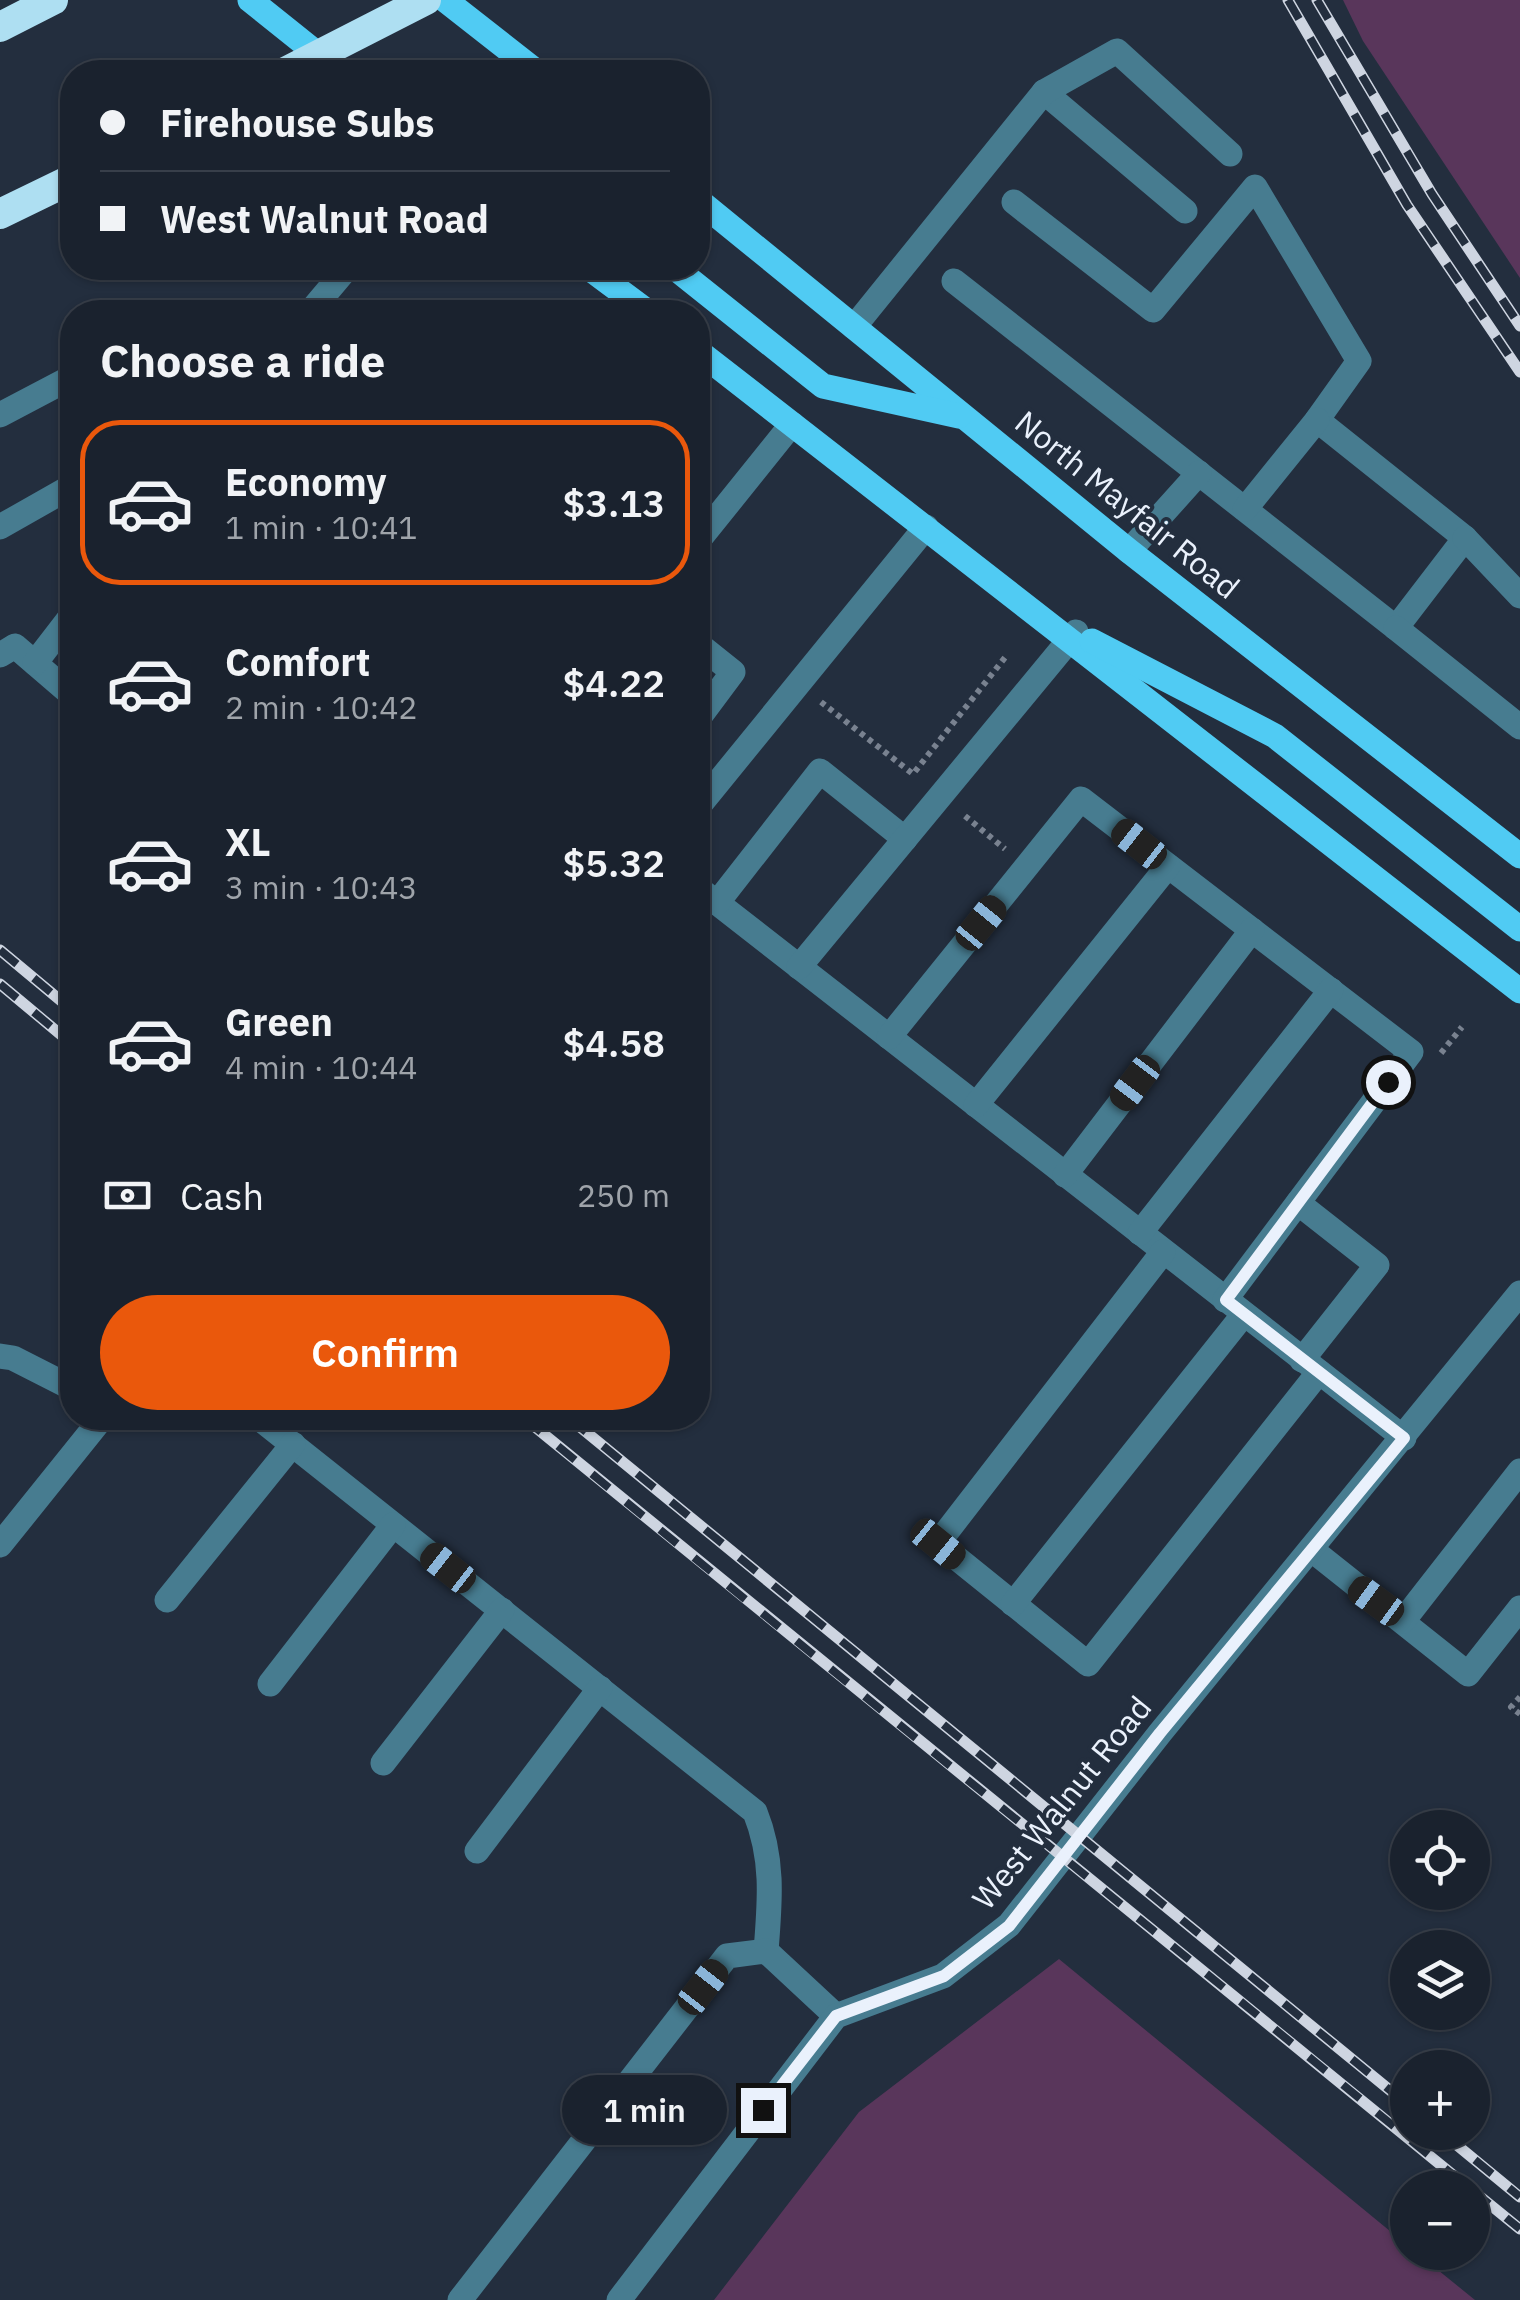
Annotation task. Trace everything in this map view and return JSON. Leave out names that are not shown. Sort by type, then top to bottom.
[{"type":"highway","points":[[0,27],[53,0]]},
{"type":"highway","points":[[308,60],[426,0]]},
{"type":"highway","points":[[0,214],[60,184]]},
{"type":"main road","points":[[250,0],[325,60]]},
{"type":"main road","points":[[445,0],[522,60]]},
{"type":"main road","name":"North Mayfair Road","points":[[710,210],[1130,551],[1520,856]]},
{"type":"main road","points":[[605,280],[632,300]]},
{"type":"main road","points":[[689,280],[823,386],[964,416]]},
{"type":"main road","points":[[710,360],[1043,616],[1276,736],[1520,929]]},
{"type":"main road","points":[[1074,635],[1520,991]]},
{"type":"street","points":[[854,328],[1044,92],[1117,52],[1230,154]]},
{"type":"street","points":[[1044,92],[1184,211]]},
{"type":"street","points":[[1014,202],[1153,310],[1255,188],[1359,361],[1245,509]]},
{"type":"street","points":[[320,300],[338,280]]},
{"type":"street","points":[[954,281],[1520,728]]},
{"type":"street","points":[[0,415],[60,384]]},
{"type":"street","points":[[1316,420],[1465,538],[1520,596]]},
{"type":"street","points":[[710,526],[792,424]]},
{"type":"street","points":[[1130,551],[1199,474]]},
{"type":"street","points":[[0,527],[60,493]]},
{"type":"street","points":[[710,792],[926,527]]},
{"type":"street","points":[[1396,628],[1465,538]]},
{"type":"street","points":[[35,663],[60,631]]},
{"type":"street","points":[[799,968],[1074,635]]},
{"type":"street","points":[[0,655],[15,646],[60,685]]},
{"type":"street","points":[[710,654],[733,672],[710,702]]},
{"type":"street","points":[[710,893],[820,771],[906,839]]},
{"type":"street","points":[[889,1037],[1082,799],[1411,1052],[1298,1203],[1235,1307],[1013,1604]]},
{"type":"street","points":[[976,1105],[1168,866]]},
{"type":"street","points":[[710,898],[1404,1438]]},
{"type":"street","points":[[1065,1175],[1252,930]]},
{"type":"street","points":[[1140,1233],[1331,990]]},
{"type":"street","points":[[1163,1252],[938,1544],[1088,1664],[1310,1366],[1376,1265],[1298,1203]]},
{"type":"street","name":"West Walnut Road","points":[[836,2016],[944,1976],[975,1956],[1009,1926],[1520,1293]]},
{"type":"street","points":[[0,1356],[13,1358],[60,1382]]},
{"type":"street","points":[[0,1545],[92,1430]]},
{"type":"street","points":[[274,1430],[755,1812],[768,1842],[772,1885],[766,1950]]},
{"type":"street","points":[[166,1600],[292,1444]]},
{"type":"street","points":[[1403,1621],[1520,1471]]},
{"type":"street","points":[[270,1684],[393,1524]]},
{"type":"street","points":[[1312,1550],[1468,1674],[1520,1608]]},
{"type":"street","points":[[383,1762],[502,1610]]},
{"type":"street","points":[[477,1851],[600,1688]]},
{"type":"street","points":[[619,2300],[836,2016],[766,1950]]},
{"type":"street","points":[[460,2300],[727,1956],[766,1950]]},
{"type":"path","points":[[820,701],[913,774],[1007,655]]},
{"type":"path","points":[[960,812],[1027,866]]},
{"type":"path","points":[[1435,1059],[1462,1026]]},
{"type":"path","points":[[1520,1696],[1511,1708],[1520,1714]]},
{"type":"shaded area","points":[[1343,0],[1520,0],[1520,278],[1363,41]]},
{"type":"shaded area","points":[[1059,1959],[1390,2231],[1390,2270],[1438,2270],[1475,2300],[714,2300],[859,2112]]},
{"type":"railway","points":[[1288,0],[1407,205],[1520,372]]},
{"type":"railway","points":[[1317,0],[1432,194],[1520,326]]},
{"type":"railway","points":[[0,950],[60,1000]]},
{"type":"railway","points":[[0,984],[60,1034]]},
{"type":"railway","points":[[539,1430],[1447,2170]]},
{"type":"railway","points":[[584,1430],[1390,2090]]},
{"type":"railway","points":[[1463,2150],[1520,2197]]},
{"type":"railway","points":[[1490,2205],[1520,2229]]},
{"type":"route","points":[[763,2110],[836,2016],[944,1976],[975,1956],[1009,1926],[1160,1733],[1404,1438],[1226,1300],[1388,1082]]}]
